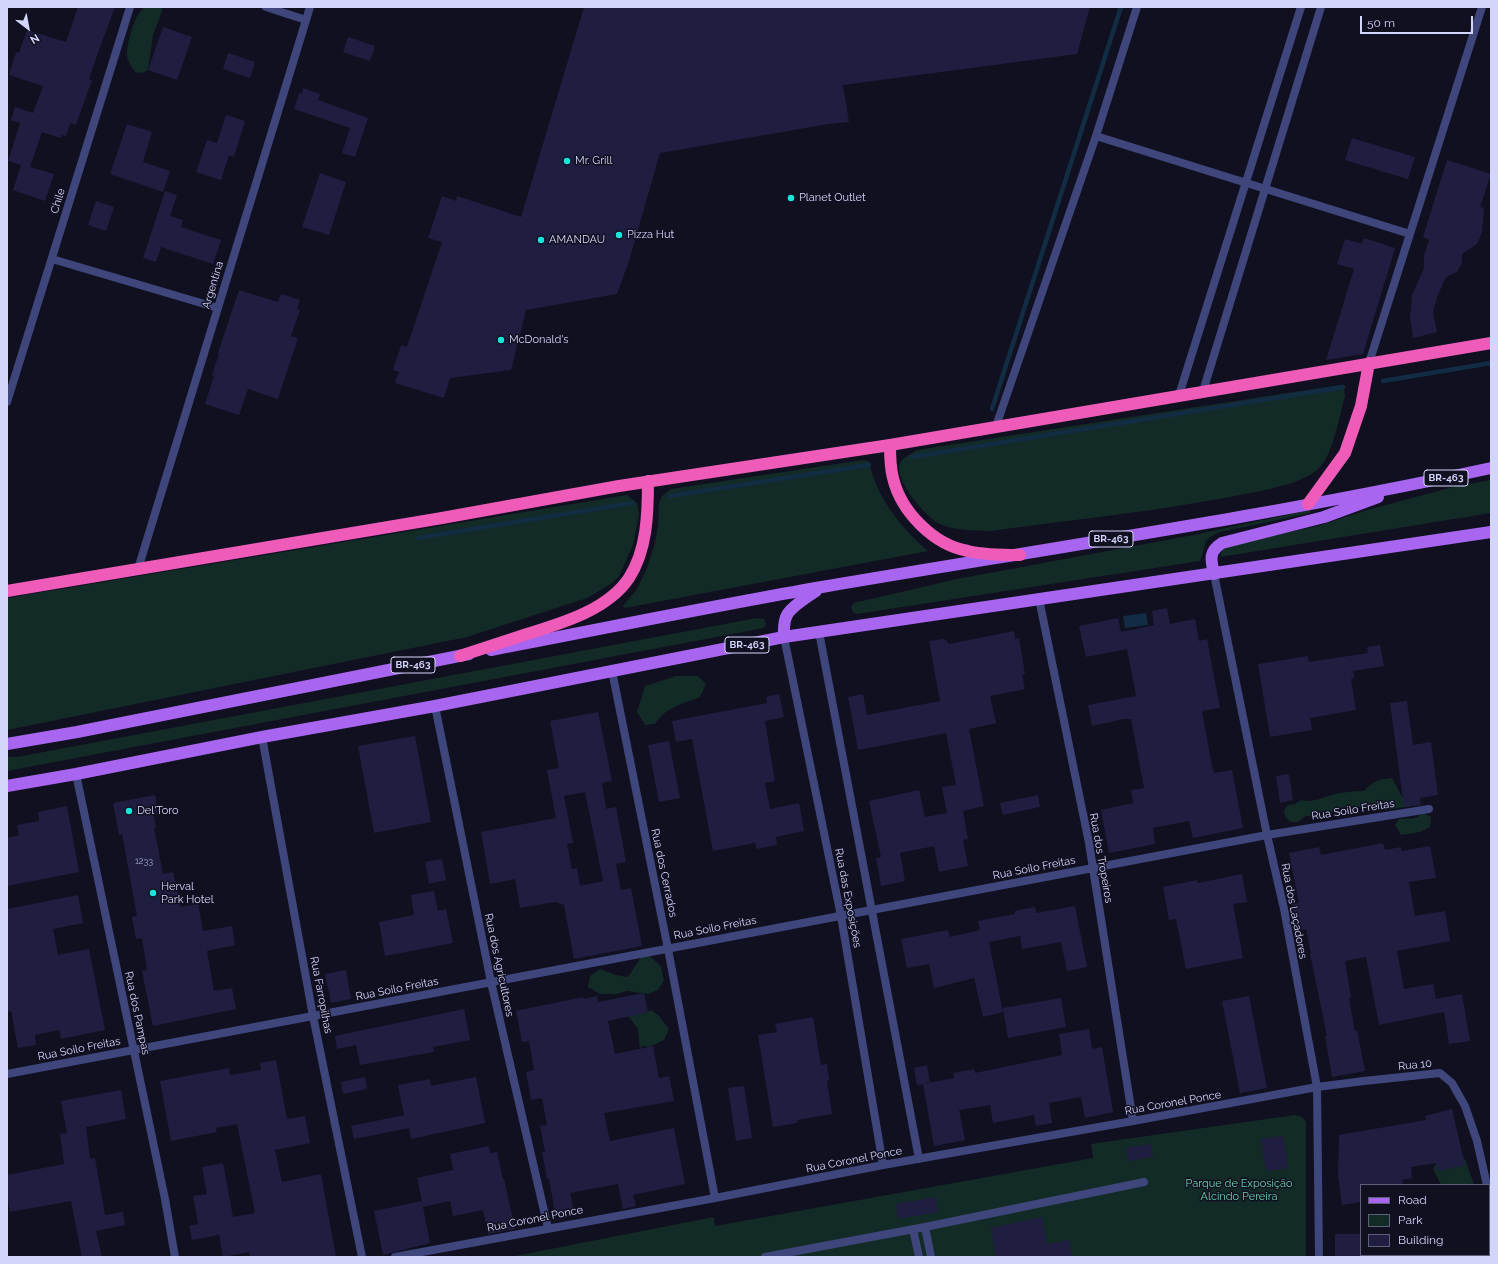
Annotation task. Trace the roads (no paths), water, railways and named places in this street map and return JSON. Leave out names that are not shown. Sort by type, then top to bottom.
[{"type":"highway","points":[[7,591],[648,482],[890,445],[1491,343]]},
{"type":"highway","points":[[1308,504],[1345,453],[1362,406],[1369,363]]},
{"type":"highway","points":[[890,445],[890,460],[893,479],[903,504],[920,525],[941,541],[966,551],[993,555],[1020,555]]},
{"type":"highway","points":[[460,656],[563,623],[600,605],[616,593],[628,579],[644,541],[648,508],[648,482]]},
{"type":"main road","name":"BR-463","points":[[7,744],[77,732],[460,656],[820,588],[1020,555],[1308,504],[1402,487],[1491,468]]},
{"type":"main road","points":[[1214,574],[1211,561],[1212,553],[1215,548],[1222,543],[1324,517],[1402,487]]},
{"type":"main road","name":"BR-463","points":[[7,786],[76,774],[262,737],[434,706],[784,637],[1491,532]]},
{"type":"main road","points":[[784,637],[784,627],[787,615],[801,601],[820,588]]},
{"type":"street","name":"Chile","points":[[7,402],[130,7]]},
{"type":"street","points":[[266,7],[306,20]]},
{"type":"street","name":"Argentina","points":[[138,569],[310,7]]},
{"type":"street","points":[[996,426],[1096,136],[1137,7]]},
{"type":"street","points":[[1179,395],[1301,7]]},
{"type":"street","points":[[1203,391],[1321,7]]},
{"type":"street","points":[[1369,363],[1482,7]]},
{"type":"street","points":[[1096,136],[1410,234]]},
{"type":"street","points":[[52,259],[218,308]]},
{"type":"street","name":"Rua dos Laçadores","points":[[1214,574],[1267,836],[1284,908],[1317,1087],[1319,1257]]},
{"type":"street","name":"Rua dos Tropeiros","points":[[1040,599],[1089,843],[1134,1121]]},
{"type":"street","name":"Rua das Exposições","points":[[819,632],[919,1159]]},
{"type":"street","name":"Rua das Exposições","points":[[784,637],[842,916],[883,1165]]},
{"type":"street","name":"Rua dos Cerrados","points":[[612,671],[668,948],[715,1198]]},
{"type":"street","name":"Rua dos Agricultores","points":[[434,706],[491,982],[548,1228]]},
{"type":"street","name":"Rua Farropilhas","points":[[262,737],[313,1016],[362,1257]]},
{"type":"street","name":"Rua dos Pampas","points":[[76,774],[165,1199],[175,1257]]},
{"type":"street","name":"Rua Soilo Freitas","points":[[7,1074],[1092,868],[1267,836],[1429,809]]},
{"type":"street","name":"Rua 10","points":[[1317,1087],[1440,1073],[1452,1083],[1465,1106],[1477,1141],[1487,1184]]},
{"type":"street","name":"Rua Coronel Ponce","points":[[395,1257],[715,1198],[883,1165],[1317,1087]]},
{"type":"street","points":[[765,1257],[925,1227],[1144,1182]]},
{"type":"street","points":[[925,1227],[931,1257]]},
{"type":"street","points":[[913,1229],[919,1257]]},
{"type":"water","points":[[1146,613],[1148,625],[1125,628],[1123,616]]},
{"type":"waterway","points":[[992,409],[1121,7]]},
{"type":"waterway","points":[[1383,381],[1491,363]]},
{"type":"waterway","points":[[912,457],[1343,387]]},
{"type":"waterway","points":[[670,496],[869,465]]},
{"type":"waterway","points":[[418,538],[632,503]]},
{"type":"place","name":"Mr. Grill","points":[[567,161]]},
{"type":"place","name":"Planet Outlet","points":[[791,198]]},
{"type":"place","name":"Pizza Hut","points":[[619,235]]},
{"type":"place","name":"AMANDAU","points":[[541,240]]},
{"type":"place","name":"McDonald's","points":[[501,340]]},
{"type":"place","name":"Del'Toro","points":[[129,811]]},
{"type":"place","name":"Herval Park Hotel","points":[[153,893]]},
{"type":"park label","name":"Parque de Exposição Alcindo Pereira","points":[[1239,1190]]}]
